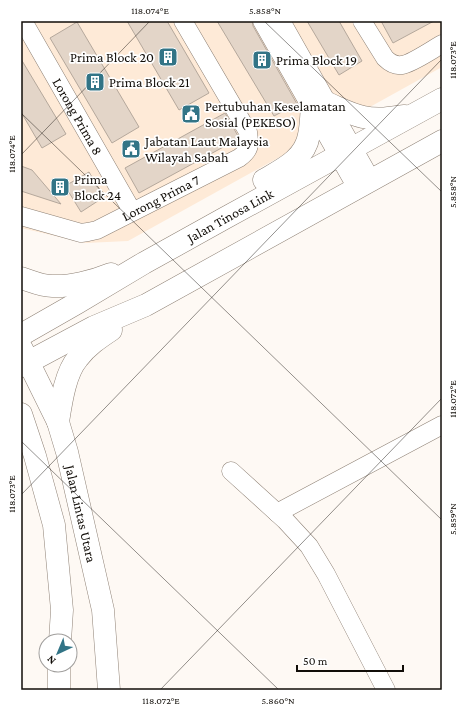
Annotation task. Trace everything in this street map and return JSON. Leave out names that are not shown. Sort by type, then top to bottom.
[{"type":"main road","name":"Jalan Tinosa Link","points":[[21,335],[144,263],[442,100]]},
{"type":"main road","points":[[225,218],[248,190],[298,158],[304,150],[319,105],[364,117],[386,119],[413,115]]},
{"type":"main road","points":[[23,358],[146,305],[364,184],[441,144]]},
{"type":"main road","points":[[21,278],[51,286],[67,286],[103,278],[144,263]]},
{"type":"main road","points":[[58,422],[62,397],[69,375],[77,359],[88,347],[146,305]]},
{"type":"main road","name":"Jalan Lintas Utara","points":[[23,358],[58,422],[68,452],[103,610],[109,690]]},
{"type":"main road","points":[[21,414],[35,456],[54,525],[62,610],[60,633]]},
{"type":"main road","points":[[21,462],[36,512],[58,633]]},
{"type":"main road","points":[[59,673],[59,690]]},
{"type":"street","name":"Lorong Prima 8","points":[[23,21],[132,211]]},
{"type":"street","name":"Lorong Prima 7","points":[[21,216],[81,233],[97,230],[239,158],[245,153],[249,147],[248,132],[183,21]]},
{"type":"street","points":[[262,21],[319,105],[364,184]]},
{"type":"street","points":[[281,21],[319,105]]},
{"type":"street","points":[[362,21],[384,58],[389,62],[402,65],[442,44]]},
{"type":"street","points":[[277,513],[442,425]]},
{"type":"street","points":[[231,471],[285,520],[309,546],[326,574],[386,690]]},
{"type":"shaded area","points":[[21,21],[442,21],[442,67],[128,241],[86,243],[21,228]]},
{"type":"building","name":"Prima Block 20","points":[[127,21],[167,21],[209,93],[179,110]]},
{"type":"building","name":"Prima Block 19","points":[[217,21],[252,21],[253,26],[297,104],[274,116]]},
{"type":"building","points":[[307,21],[339,21],[362,61],[339,75]]},
{"type":"building","points":[[381,21],[434,21],[393,43]]},
{"type":"building","name":"Prima Block 21","points":[[77,22],[139,127],[112,143],[50,38]]},
{"type":"building","points":[[21,59],[66,134],[42,148],[21,112]]},
{"type":"building","points":[[225,113],[238,136],[238,139],[139,193],[125,168]]},
{"type":"building","points":[[21,166],[32,170],[61,204],[21,191]]},
{"type":"building","points":[[89,172],[104,197],[81,212],[65,186]]},
{"type":"place","name":"Prima Block 20","points":[[168,57]]},
{"type":"place","name":"Prima Block 19","points":[[262,60]]},
{"type":"place","name":"Prima Block 21","points":[[95,82]]},
{"type":"place","name":"Pertubuhan Keselamatan Sosial (PEKESO)","points":[[191,114]]},
{"type":"place","name":"Jabatan Laut Malaysia Wilayah Sabah","points":[[131,149]]},
{"type":"place","name":"Prima Block 24","points":[[60,187]]}]
